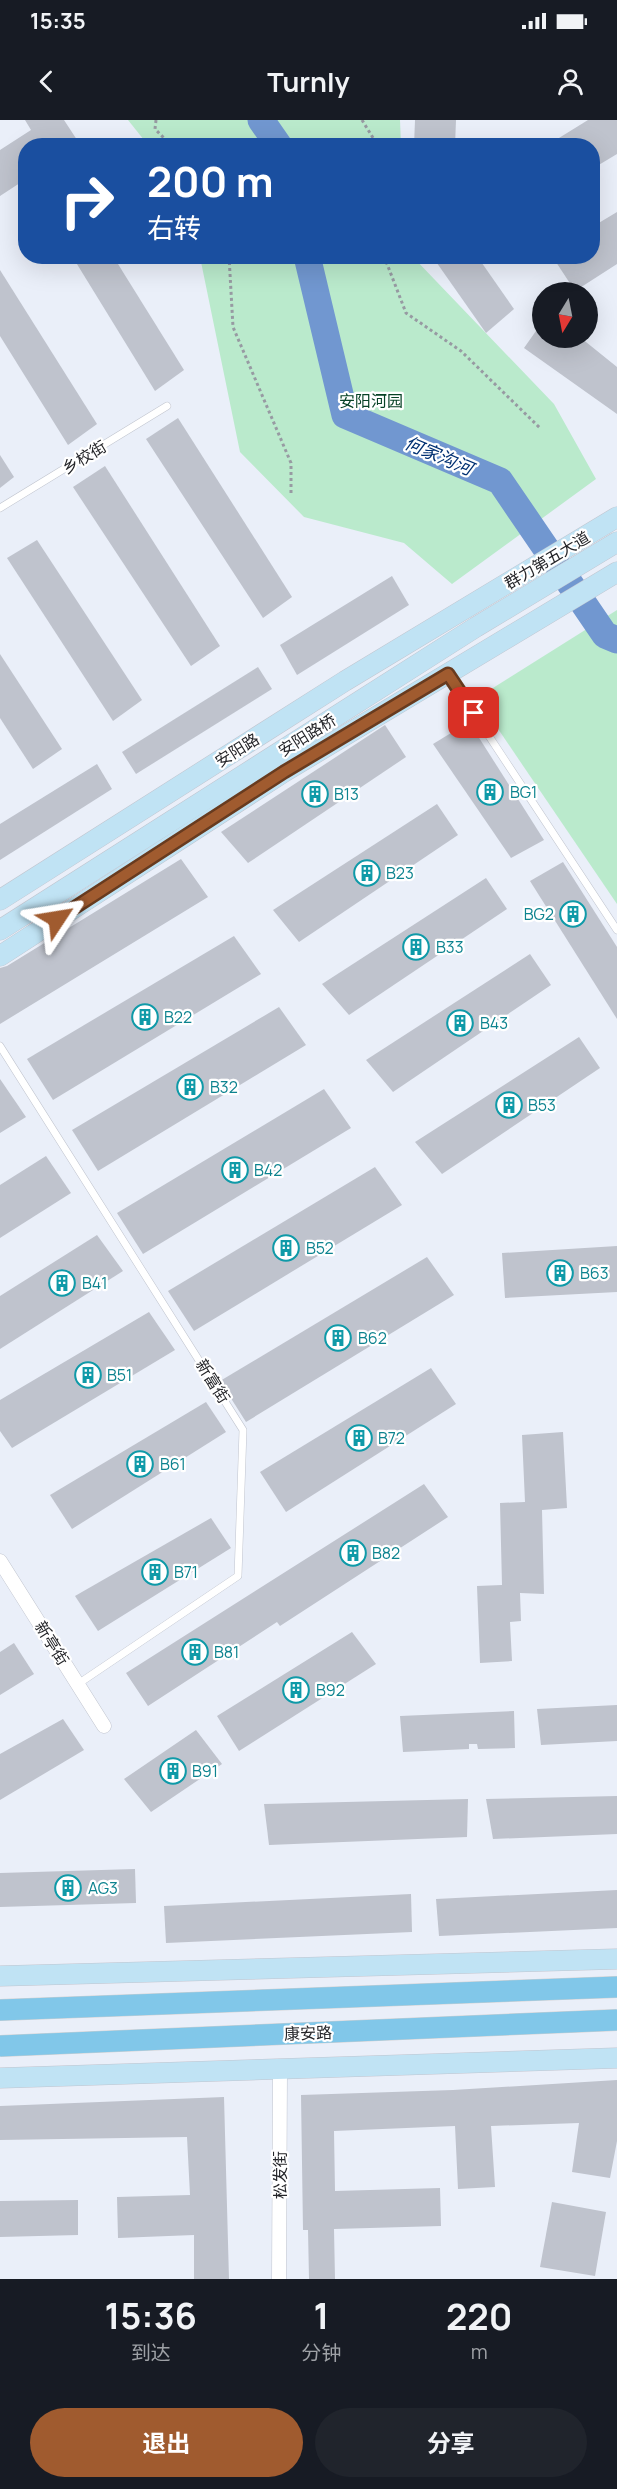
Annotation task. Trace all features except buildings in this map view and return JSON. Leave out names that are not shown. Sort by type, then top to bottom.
[{"type":"main road","name":"群力第五大道","points":[[477,603],[617,517]]},
{"type":"main road","name":"安阳路桥","points":[[0,930],[476,627],[617,542]]},
{"type":"main road","points":[[0,956],[284,772],[617,572]]},
{"type":"main road","name":"安阳路","points":[[0,900],[345,681],[477,603]]},
{"type":"main road","points":[[0,1976],[617,1959]]},
{"type":"main road","name":"康安路","points":[[0,2010],[617,1987]]},
{"type":"main road","name":"康安路","points":[[0,2046],[617,2020]]},
{"type":"main road","points":[[0,2078],[617,2058]]},
{"type":"street","name":"新亭街","points":[[0,1561],[104,1726]]},
{"type":"street","name":"松发街","points":[[279,2279],[280,2070]]},
{"type":"lane","name":"乡校街","points":[[0,508],[167,406]]},
{"type":"lane","points":[[448,674],[617,930]]},
{"type":"lane","name":"新富街","points":[[0,1046],[243,1430],[238,1576],[78,1684]]},
{"type":"path","points":[[156,120],[155,129],[164,138]]},
{"type":"path","points":[[362,120],[373,138]]},
{"type":"path","points":[[229,264],[232,327],[291,463],[291,495]]},
{"type":"path","points":[[387,264],[406,313],[460,351],[541,429]]},
{"type":"green space","points":[[128,120],[400,120],[401,138],[142,138]]},
{"type":"green space","name":"安阳河园","points":[[201,264],[420,264],[554,404],[596,479],[452,584],[404,543],[304,517],[240,452]]},
{"type":"green space","points":[[617,610],[617,904],[477,698]]},
{"type":"waterway","name":"何家沟河","points":[[261,120],[273,138]]},
{"type":"waterway","name":"何家沟河","points":[[309,264],[345,415],[500,481],[605,635],[617,640]]},
{"type":"place","name":"BG1","points":[[490,792]]},
{"type":"place","name":"B13","points":[[315,794]]},
{"type":"place","name":"B23","points":[[367,873]]},
{"type":"place","name":"BG2","points":[[573,914]]},
{"type":"place","name":"B33","points":[[416,947]]},
{"type":"place","name":"B22","points":[[145,1017]]},
{"type":"place","name":"B43","points":[[460,1023]]},
{"type":"place","name":"B32","points":[[190,1087]]},
{"type":"place","name":"B53","points":[[509,1105]]},
{"type":"place","name":"B42","points":[[235,1170]]},
{"type":"place","name":"B52","points":[[286,1248]]},
{"type":"place","name":"B63","points":[[560,1273]]},
{"type":"place","name":"B41","points":[[62,1283]]},
{"type":"place","name":"B62","points":[[338,1338]]},
{"type":"place","name":"B51","points":[[88,1375]]},
{"type":"place","name":"B72","points":[[359,1438]]},
{"type":"place","name":"B61","points":[[140,1464]]},
{"type":"place","name":"B82","points":[[353,1553]]},
{"type":"place","name":"B71","points":[[155,1572]]},
{"type":"place","name":"B81","points":[[195,1652]]},
{"type":"place","name":"B92","points":[[296,1690]]},
{"type":"place","name":"B91","points":[[173,1771]]},
{"type":"place","name":"AG3","points":[[68,1888]]},
{"type":"route","points":[[57,919],[284,772],[448,674],[474,713]]}]
